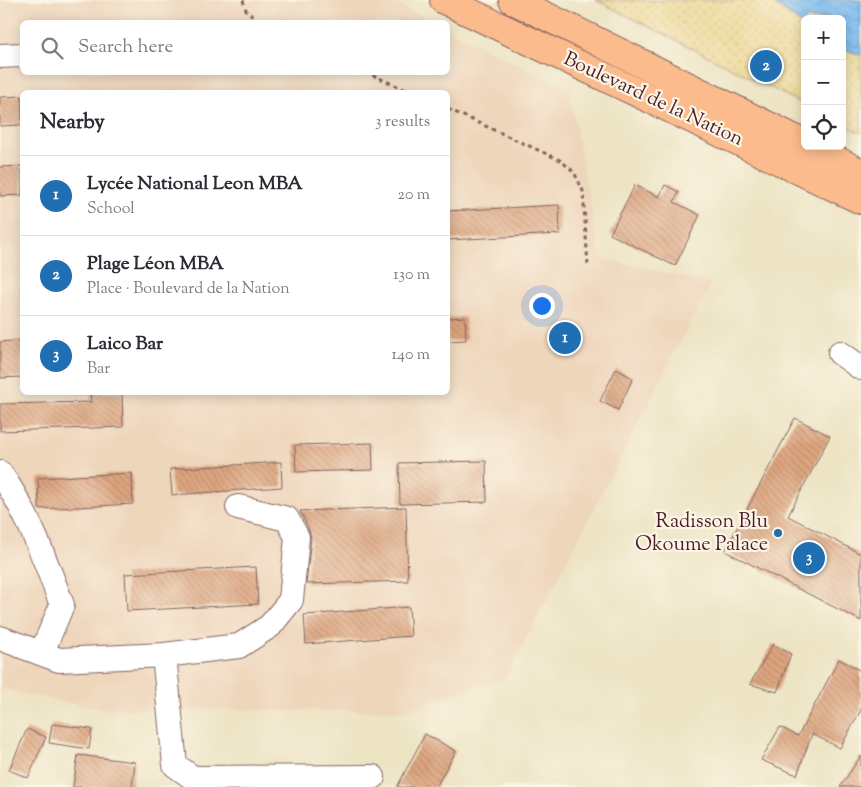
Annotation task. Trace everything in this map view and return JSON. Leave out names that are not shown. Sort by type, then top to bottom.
[{"type":"main road","name":"Boulevard de la Nation","points":[[444,0],[788,163],[861,200]]},
{"type":"main road","name":"Boulevard de la Nation","points":[[512,0],[801,142]]},
{"type":"main road","points":[[817,150],[861,173]]},
{"type":"lane","points":[[0,56],[20,55]]},
{"type":"lane","points":[[840,353],[861,368]]},
{"type":"lane","points":[[0,473],[9,485],[44,557],[62,605],[42,652]]},
{"type":"lane","points":[[0,638],[42,652],[59,660],[164,655],[238,646],[270,626],[291,600],[297,537],[287,519],[238,507]]},
{"type":"lane","points":[[164,655],[175,765],[193,778],[373,776]]},
{"type":"path","points":[[243,0],[246,10],[256,20]]},
{"type":"path","points":[[372,75],[406,90]]},
{"type":"path","points":[[450,110],[560,160],[574,172],[584,191],[588,266]]},
{"type":"shaded area","points":[[0,0],[387,0],[429,20],[20,20],[20,75],[450,75],[450,31],[569,89],[600,258],[711,283],[506,678],[403,711],[101,709],[0,689]]},
{"type":"sand","points":[[596,0],[770,0],[801,24],[801,103]]},
{"type":"sand","points":[[846,49],[861,55],[861,133],[846,126]]},
{"type":"water","points":[[770,0],[861,0],[861,55],[846,49],[846,15],[801,15],[801,24]]},
{"type":"building","points":[[20,96],[20,125],[0,126],[0,97]]},
{"type":"building","points":[[20,166],[20,195],[0,196],[0,167]]},
{"type":"building","points":[[635,185],[659,197],[665,185],[679,192],[674,202],[700,215],[675,266],[610,234]]},
{"type":"building","points":[[559,205],[560,234],[450,240],[450,211]]},
{"type":"building","points":[[465,317],[466,340],[450,341],[450,318]]},
{"type":"building","points":[[20,340],[20,377],[0,378],[0,342]]},
{"type":"building","points":[[616,369],[633,378],[618,410],[600,401]]},
{"type":"building","points":[[90,395],[122,395],[123,427],[0,431],[0,404],[91,402]]},
{"type":"building","name":"Radisson Blu Okoume Palace","points":[[795,418],[830,436],[788,516],[861,554],[861,621],[725,551]]},
{"type":"building","points":[[372,443],[373,470],[296,472],[295,445]]},
{"type":"building","points":[[486,461],[487,502],[400,504],[399,463]]},
{"type":"building","points":[[281,462],[282,487],[172,495],[170,469]]},
{"type":"building","points":[[132,473],[133,504],[39,509],[38,478]]},
{"type":"building","points":[[406,507],[408,581],[306,584],[311,538],[300,511]]},
{"type":"building","points":[[256,567],[258,604],[127,611],[125,574]]},
{"type":"building","points":[[409,607],[411,636],[306,644],[304,615]]},
{"type":"building","points":[[773,644],[791,654],[777,692],[750,684]]},
{"type":"building","points":[[839,659],[861,671],[861,710],[840,748],[812,734],[797,775],[761,760],[780,727],[798,736]]},
{"type":"building","points":[[52,724],[92,729],[89,749],[49,743]]},
{"type":"building","points":[[27,729],[46,737],[28,778],[9,770]]},
{"type":"building","points":[[425,734],[456,751],[436,787],[397,787]]},
{"type":"building","points":[[78,755],[135,762],[132,787],[73,787]]},
{"type":"building","points":[[861,756],[861,787],[840,787]]},
{"type":"place","name":"Plage Léon MBA","points":[[766,66]]},
{"type":"place","name":"Lycée National Leon MBA","points":[[565,338]]},
{"type":"place","name":"Radisson Blu Okoume Palace","points":[[778,533]]},
{"type":"place","name":"Laico Bar","points":[[809,558]]}]
